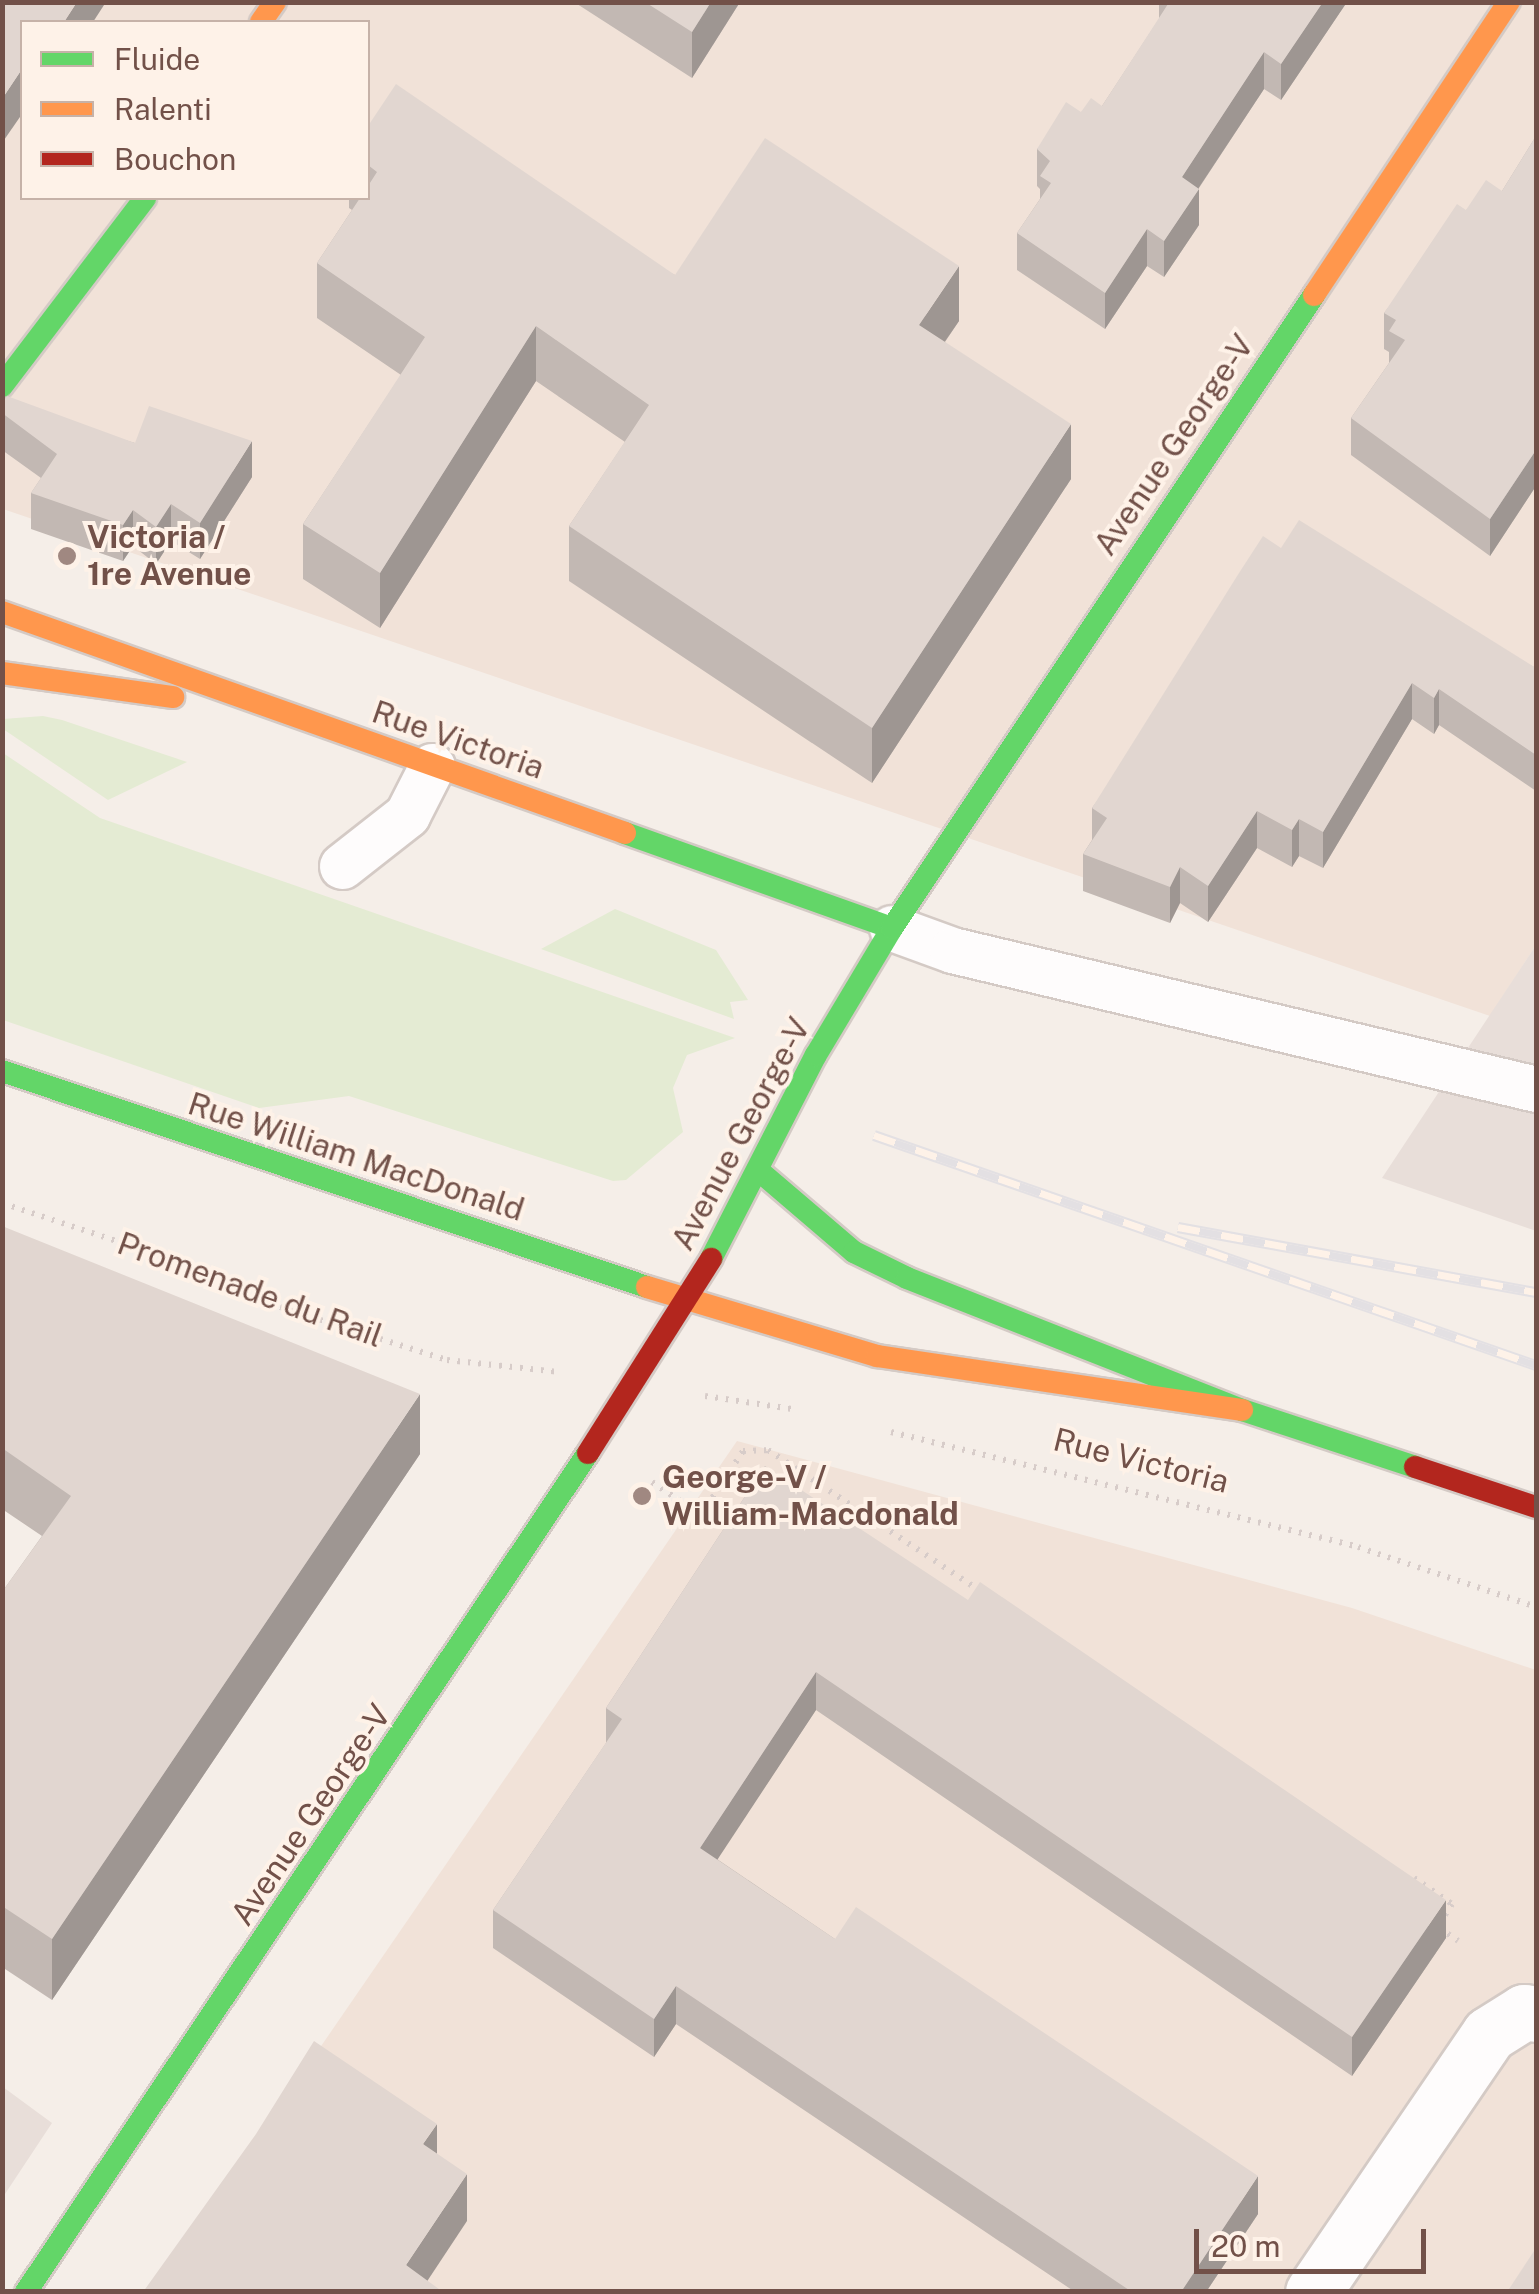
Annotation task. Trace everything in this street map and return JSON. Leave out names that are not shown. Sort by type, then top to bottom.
[{"type":"main road","name":"Avenue George-V","points":[[26,2292],[689,1302],[816,1055],[892,928],[1509,2]]},
{"type":"main road","points":[[2,386],[143,200]]},
{"type":"main road","name":"Rue Victoria","points":[[2,612],[892,928]]},
{"type":"main road","points":[[2,673],[265,707]]},
{"type":"main road","name":"Rue William MacDonald","points":[[2,1071],[689,1302]]},
{"type":"main road","name":"Rue Victoria","points":[[758,1170],[828,1233],[881,1267],[1242,1410],[1536,1507]]},
{"type":"main road","name":"Rue Victoria","points":[[689,1302],[877,1356],[1242,1410]]},
{"type":"street","points":[[1313,2292],[1489,2034],[1524,2012],[1536,2014]]},
{"type":"lane","points":[[342,866],[407,815],[432,766]]},
{"type":"lane","points":[[892,928],[952,950],[1536,1089]]},
{"type":"path","name":"Promenade du Rail","points":[[2,1203],[149,1252],[280,1308],[447,1360],[499,1364]]},
{"type":"path","points":[[726,1400],[800,1410]]},
{"type":"path","name":"Rue Victoria","points":[[877,1429],[1358,1547],[1536,1607]]},
{"type":"path","points":[[652,1482],[701,1515],[744,1451],[768,1450],[996,1601]]},
{"type":"path","points":[[1403,1871],[1452,1904],[1437,1926],[1458,1941]]},
{"type":"shaded area","points":[[3,3],[1536,3],[1536,945],[1490,1016],[3,509]]},
{"type":"shaded area","points":[[1536,945],[1536,1231],[1382,1178]]},
{"type":"shaded area","points":[[737,1441],[1352,1608],[1536,1670],[1536,2291],[152,2292]]},
{"type":"shaded area","points":[[3,2087],[52,2123],[3,2197]]},
{"type":"green space","points":[[43,716],[187,762],[108,800],[3,729],[3,719]]},
{"type":"green space","points":[[3,753],[100,818],[735,1038],[687,1055],[673,1088],[683,1132],[626,1180],[613,1181],[349,1096],[259,1108],[3,1020]]},
{"type":"green space","points":[[615,909],[716,950],[748,1000],[730,1002],[734,1019],[541,949]]},
{"type":"building","points":[[2,2],[77,2],[65,20],[20,20],[20,72],[2,99]]},
{"type":"building","points":[[645,2],[711,2],[692,32]]},
{"type":"building","points":[[1165,2],[1323,2],[1281,64],[1264,52],[1182,177],[1199,189],[1164,241],[1147,229],[1105,293],[1017,233],[1051,183],[1040,176],[1050,161],[1037,149],[1066,102],[1081,112],[1091,98],[1102,106],[1168,4]]},
{"type":"building","points":[[396,84],[675,275],[765,138],[959,266],[919,325],[1071,424],[872,728],[569,526],[649,405],[536,326],[380,573],[303,524],[425,337],[317,263],[359,200],[370,200],[370,183],[377,172],[370,167],[370,123]]},
{"type":"building","points":[[1536,136],[1536,450],[1490,519],[1351,418],[1405,340],[1389,331],[1396,320],[1384,313],[1457,204],[1466,210],[1486,180],[1502,191]]},
{"type":"building","points":[[7,396],[135,443],[149,406],[252,441],[200,523],[171,504],[156,527],[133,510],[123,525],[31,493],[57,454],[2,413]]},
{"type":"building","points":[[1299,520],[1536,668],[1536,755],[1439,689],[1434,698],[1412,683],[1323,832],[1299,819],[1292,830],[1257,811],[1208,886],[1180,867],[1170,887],[1083,854],[1107,818],[1092,808],[1239,573],[1263,536],[1281,548]]},
{"type":"building","points":[[2,1226],[420,1394],[52,1939],[2,1906],[2,1592],[71,1496],[2,1448]]},
{"type":"building","points":[[765,1466],[968,1600],[980,1582],[1446,1900],[1352,2037],[816,1672],[700,1848],[835,1939],[856,1907],[1258,2176],[1181,2292],[1132,2292],[676,1986],[654,2019],[493,1910],[622,1719],[606,1708]]},
{"type":"building","points":[[314,2041],[437,2124],[423,2144],[467,2174],[406,2265],[443,2292],[143,2292],[256,2134]]},
{"type":"building","points":[[1536,2248],[1536,2292],[1507,2292]]},
{"type":"railway","points":[[874,1135],[1536,1365]]},
{"type":"railway","points":[[1178,1227],[1536,1292]]},
{"type":"traffic: fast","points":[[2,386],[143,200]]},
{"type":"traffic: fast","points":[[711,1259],[816,1055],[892,928],[1314,295]]},
{"type":"traffic: fast","points":[[625,833],[892,928]]},
{"type":"traffic: fast","points":[[2,1071],[647,1287]]},
{"type":"traffic: fast","points":[[758,1170],[854,1252],[907,1278],[1242,1410],[1415,1467]]},
{"type":"traffic: fast","points":[[26,2292],[588,1453]]},
{"type":"traffic: slow","points":[[262,20],[275,2]]},
{"type":"traffic: slow","points":[[1314,295],[1509,2]]},
{"type":"traffic: slow","points":[[2,612],[625,833]]},
{"type":"traffic: slow","points":[[2,673],[173,697]]},
{"type":"traffic: slow","points":[[647,1287],[877,1356],[1242,1410]]},
{"type":"traffic: jam","points":[[588,1453],[711,1259]]},
{"type":"traffic: jam","points":[[1415,1467],[1536,1507]]},
{"type":"place","name":"Victoria / 1re Avenue","points":[[67,556]]},
{"type":"place","name":"George-V / William-Macdonald","points":[[642,1496]]}]
